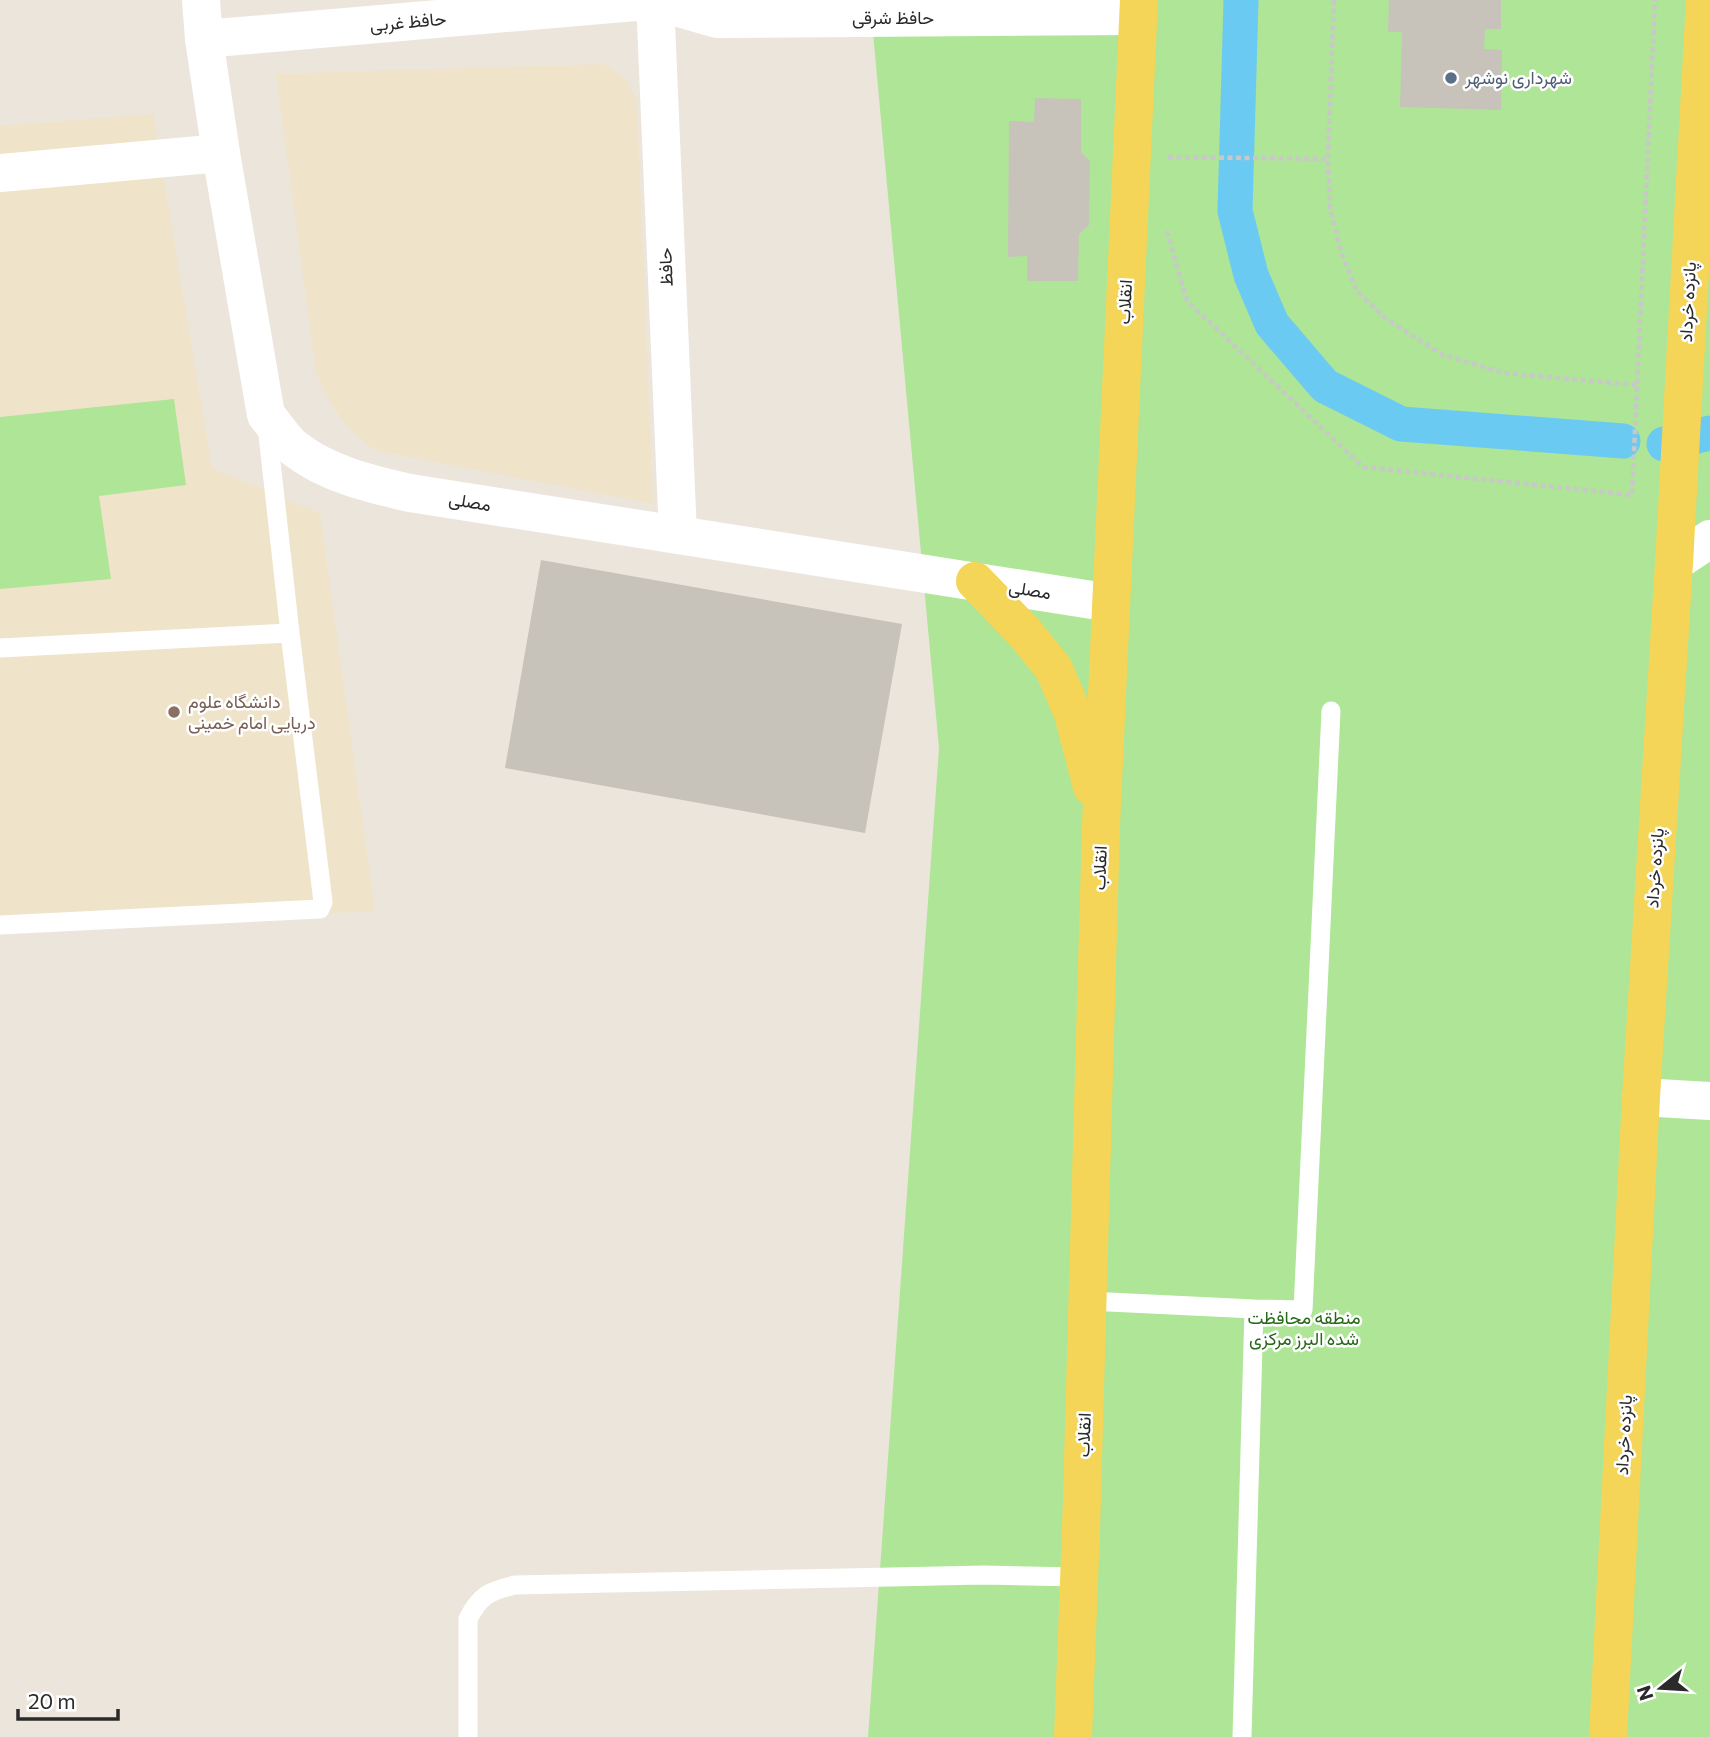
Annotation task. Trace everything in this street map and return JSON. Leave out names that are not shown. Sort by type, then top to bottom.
[{"type":"main road","name":"پانزده خرداد","points":[[1608,1737],[1641,1097],[1705,0]]},
{"type":"main road","name":"انقلاب","points":[[1073,1737],[1101,825],[1138,8]]},
{"type":"main road","points":[[975,581],[1025,633],[1054,669],[1073,714],[1101,825]]},
{"type":"street","points":[[201,0],[221,153],[266,415]]},
{"type":"street","name":"حافظ غربی","points":[[204,39],[656,0]]},
{"type":"street","name":"حافظ شرقی","points":[[656,0],[717,19],[889,9],[1138,8]]},
{"type":"street","name":"حافظ","points":[[656,0],[678,534]]},
{"type":"street","points":[[0,173],[221,153]]},
{"type":"street","name":"مصلی","points":[[266,415],[293,447],[328,469],[370,484],[410,493],[1111,603]]},
{"type":"street","points":[[1674,563],[1710,539]]},
{"type":"street","points":[[1641,1097],[1710,1101]]},
{"type":"lane","points":[[0,925],[320,909],[323,902],[266,415]]},
{"type":"lane","points":[[0,648],[290,634]]},
{"type":"lane","points":[[1088,1301],[1303,1310],[1331,711]]},
{"type":"lane","points":[[1242,1737],[1254,1309]]},
{"type":"lane","points":[[468,1737],[468,1619],[475,1605],[485,1595],[500,1588],[515,1585],[929,1576],[1079,1577]]},
{"type":"path","points":[[1334,0],[1328,159],[1330,207],[1341,251],[1356,290],[1385,318],[1443,355],[1504,373],[1637,385]]},
{"type":"path","points":[[1166,228],[1187,301],[1363,467],[1632,495],[1655,0]]},
{"type":"path","points":[[1168,157],[1328,159]]},
{"type":"shaded area","points":[[603,64],[625,78],[637,101],[653,504],[377,451],[344,423],[316,373],[276,74]]},
{"type":"shaded area","name":"دانشگاه علوم دریایی امام خمینی","points":[[153,114],[212,468],[320,513],[375,911],[0,930],[0,126]]},
{"type":"green space","name":"منطقه محافظت شده البرز مرکزی","points":[[872,0],[1710,0],[1710,1737],[868,1737],[939,748]]},
{"type":"green space","points":[[174,399],[186,485],[99,496],[111,579],[0,589],[0,417]]},
{"type":"building","name":"شهرداری نوشهر","points":[[1389,0],[1501,0],[1501,29],[1485,29],[1484,49],[1502,50],[1501,110],[1400,107],[1402,32],[1388,32]]},
{"type":"building","points":[[1035,98],[1081,99],[1081,152],[1090,161],[1089,225],[1079,234],[1078,281],[1027,281],[1027,256],[1008,257],[1009,121],[1034,122]]},
{"type":"building","points":[[541,560],[902,624],[865,833],[505,768]]},
{"type":"waterway","points":[[1241,0],[1235,211],[1251,275],[1272,324],[1325,386],[1401,424],[1623,441]]},
{"type":"waterway","points":[[1664,444],[1710,433]]},
{"type":"place","name":"شهرداری نوشهر","points":[[1451,78]]},
{"type":"place","name":"دانشگاه علوم دریایی امام خمینی","points":[[174,712]]}]
